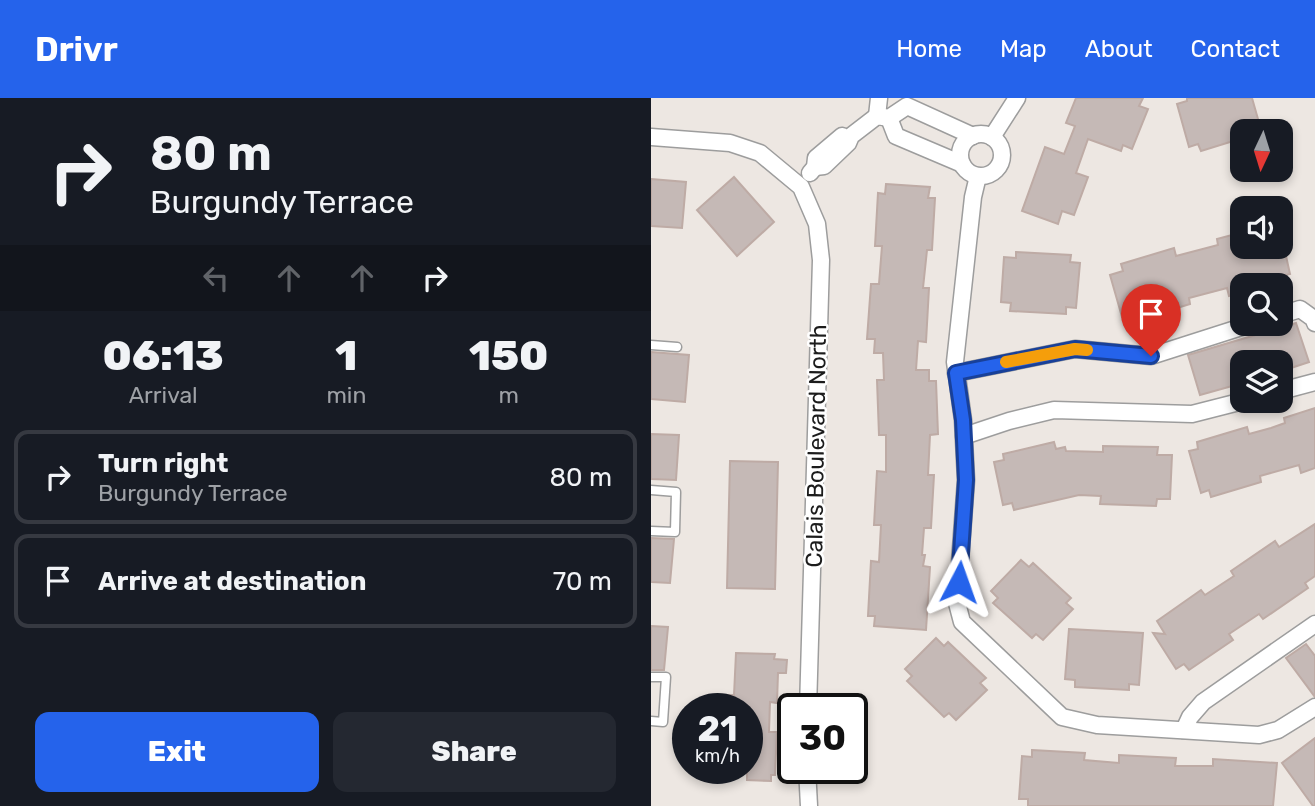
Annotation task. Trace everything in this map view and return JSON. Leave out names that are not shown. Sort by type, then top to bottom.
[{"type":"street","points":[[879,98],[883,117],[896,136],[962,164]]},
{"type":"street","points":[[992,137],[1017,98]]},
{"type":"street","points":[[801,187],[815,167],[824,166],[848,143],[851,135],[907,106],[973,136],[992,137],[1001,149],[1001,163],[992,174],[978,176],[966,170],[962,164],[963,145],[973,136]]},
{"type":"street","name":"Calais Boulevard North","points":[[651,137],[730,143],[760,153],[801,187],[817,224],[821,260],[808,693]]},
{"type":"street","points":[[978,176],[973,197],[954,362],[964,436],[966,480],[957,603],[962,622],[1062,717],[1097,725],[1259,735],[1278,730],[1315,707]]},
{"type":"street","points":[[1293,311],[1300,309],[1314,319],[1315,323]]},
{"type":"street","points":[[956,373],[1075,349],[1151,356],[1230,331]]},
{"type":"street","points":[[1293,388],[1315,382]]},
{"type":"street","points":[[964,436],[1053,410],[1185,414],[1230,404]]},
{"type":"street","points":[[1184,730],[1189,717],[1203,702],[1315,624]]},
{"type":"street","points":[[808,784],[809,806]]},
{"type":"lane","points":[[651,345],[677,346]]},
{"type":"lane","points":[[651,490],[676,492],[675,532],[651,531]]},
{"type":"lane","points":[[651,677],[666,677],[663,722],[651,721]]},
{"type":"building","points":[[1076,98],[1143,98],[1139,106],[1148,109],[1132,149],[1123,145],[1121,151],[1088,139],[1076,173],[1088,177],[1074,215],[1062,211],[1058,224],[1022,211],[1045,147],[1064,154],[1075,126],[1066,123]]},
{"type":"building","points":[[1187,98],[1252,98],[1258,119],[1230,119],[1230,142],[1201,151],[1198,144],[1189,147],[1177,104],[1187,101]]},
{"type":"building","points":[[734,177],[774,222],[737,256],[697,210]]},
{"type":"building","points":[[651,179],[686,182],[682,228],[651,226]]},
{"type":"building","points":[[886,184],[930,187],[928,198],[935,198],[932,250],[927,250],[923,288],[929,288],[926,342],[918,341],[916,370],[929,370],[929,381],[936,381],[938,434],[930,435],[928,475],[934,475],[931,528],[924,528],[922,555],[925,555],[923,566],[930,567],[926,630],[874,626],[875,616],[868,616],[871,561],[879,562],[881,525],[874,525],[877,471],[886,472],[886,435],[879,435],[877,380],[884,380],[883,353],[874,353],[875,339],[867,339],[871,284],[879,284],[882,246],[875,246],[878,193],[885,194]]},
{"type":"building","points":[[1230,236],[1230,259],[1287,259],[1290,273],[1230,273],[1230,296],[1227,288],[1189,298],[1190,304],[1138,320],[1136,313],[1122,317],[1110,275],[1123,271],[1121,264],[1174,248],[1176,256],[1218,245],[1217,239]]},
{"type":"building","points":[[1016,252],[1071,255],[1070,262],[1080,263],[1076,308],[1066,307],[1066,314],[1010,311],[1011,303],[1001,302],[1004,257],[1016,258]]},
{"type":"building","points":[[1296,323],[1309,362],[1293,367],[1293,350],[1230,350],[1230,387],[1200,395],[1188,355],[1252,336],[1293,336],[1293,324]]},
{"type":"building","points":[[651,352],[689,355],[685,402],[651,399]]},
{"type":"building","points":[[1315,408],[1315,468],[1301,473],[1299,465],[1260,476],[1261,482],[1211,497],[1209,490],[1201,493],[1189,451],[1198,449],[1197,442],[1247,427],[1249,434],[1271,428],[1285,423],[1284,418]]},
{"type":"building","points":[[651,434],[679,435],[676,480],[651,479]]},
{"type":"building","points":[[1054,442],[1056,449],[1065,447],[1066,451],[1103,452],[1103,446],[1158,447],[1157,455],[1172,455],[1170,499],[1157,499],[1156,506],[1100,504],[1101,496],[1079,495],[1014,510],[1012,503],[1003,505],[994,462],[1004,460],[1003,454]]},
{"type":"building","points":[[730,461],[778,462],[775,589],[727,588]]},
{"type":"building","points":[[1315,524],[1315,576],[1305,583],[1308,588],[1263,619],[1259,614],[1229,634],[1233,640],[1189,670],[1184,664],[1176,669],[1153,633],[1165,634],[1157,621],[1201,590],[1205,595],[1234,576],[1231,571],[1275,541],[1279,547]]},
{"type":"building","points":[[651,538],[674,539],[670,583],[651,582]]},
{"type":"building","points":[[1021,560],[1029,567],[1033,563],[1071,598],[1066,603],[1073,609],[1043,640],[1036,634],[1032,638],[993,603],[998,598],[991,591]]},
{"type":"building","points":[[651,626],[668,627],[664,670],[651,670]]},
{"type":"building","points":[[1069,629],[1143,633],[1139,685],[1129,684],[1129,690],[1075,687],[1075,680],[1065,679]]},
{"type":"building","points":[[936,638],[944,646],[948,642],[986,678],[980,683],[987,690],[956,720],[949,713],[944,717],[907,681],[912,676],[905,669]]},
{"type":"building","points":[[1306,644],[1315,656],[1315,697],[1286,658]]},
{"type":"building","points":[[736,653],[775,654],[774,659],[787,660],[786,673],[778,673],[777,703],[770,702],[769,732],[777,732],[775,775],[771,775],[771,781],[763,781],[763,693],[734,693]]},
{"type":"building","points":[[1315,738],[1315,806],[1313,806],[1282,763]]},
{"type":"building","points":[[1032,750],[1085,753],[1084,760],[1119,763],[1119,755],[1176,758],[1175,766],[1213,766],[1213,759],[1277,763],[1273,806],[1028,806],[1028,799],[1019,799],[1022,756],[1032,757]]},
{"type":"slow traffic","points":[[1006,362],[1075,349],[1087,350]]},
{"type":"route","points":[[959,582],[966,480],[963,420],[956,373],[1075,349],[1151,356]]}]
